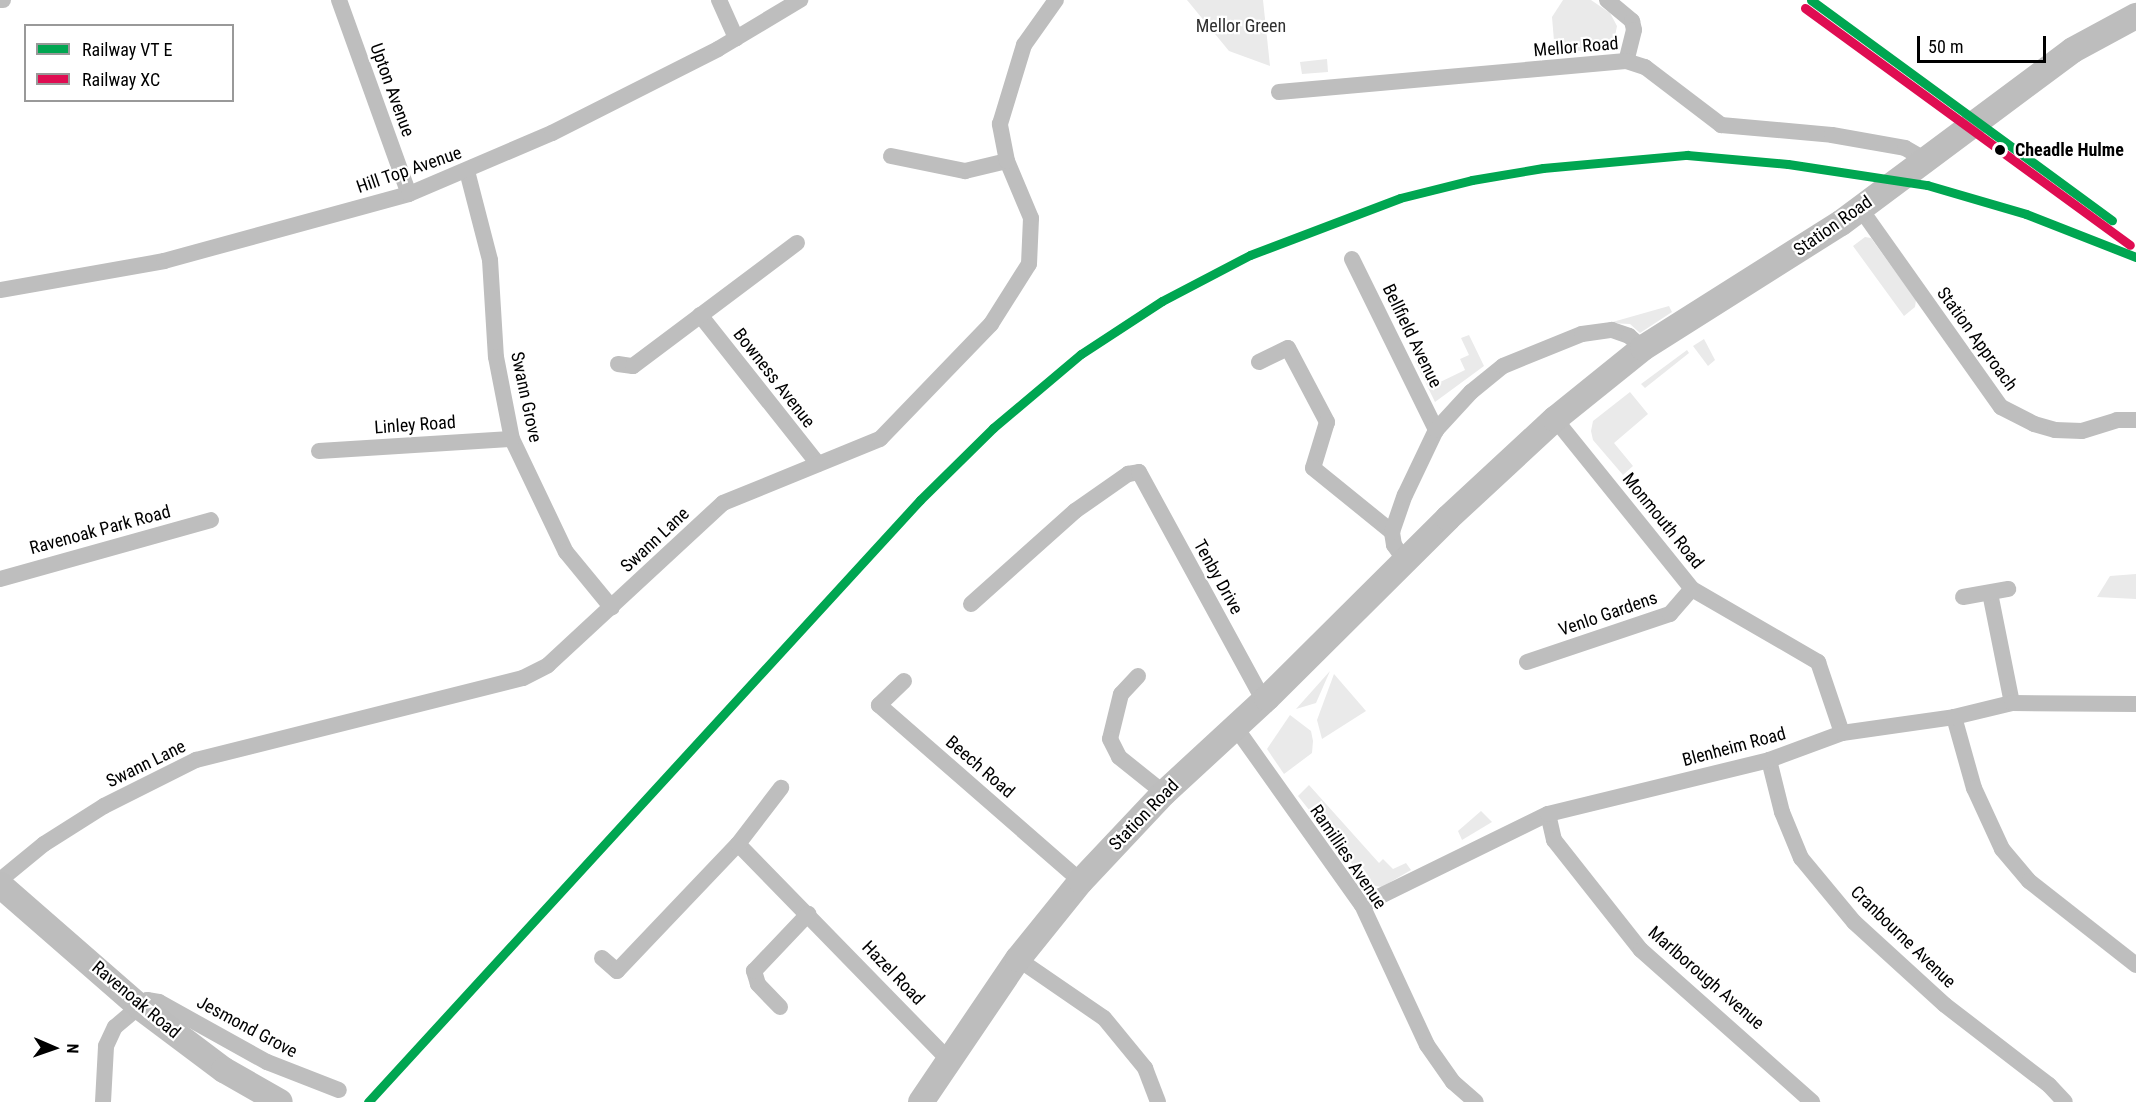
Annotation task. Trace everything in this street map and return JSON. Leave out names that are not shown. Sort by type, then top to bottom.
[{"type":"main road","name":"Station Road","points":[[921,1102],[1018,959],[1081,881],[1164,793],[1236,728],[1448,518],[1555,419],[1643,348],[1860,208],[2073,50],[2136,16]]},
{"type":"main road","name":"Ravenoak Road","points":[[1,887],[140,1007],[224,1070],[280,1102]]},
{"type":"street","name":"Upton Avenue","points":[[339,0],[409,194]]},
{"type":"street","points":[[719,0],[736,38]]},
{"type":"street","name":"Hill Top Avenue","points":[[0,290],[164,261],[409,194],[552,133],[736,38],[800,0]]},
{"type":"street","name":"Swann Lane","points":[[1,887],[44,844],[104,806],[196,760],[523,678],[548,665],[612,608],[676,544],[723,503],[880,439],[992,324],[1029,264],[1031,218],[1007,161],[1000,124],[1013,70],[1038,20],[1056,0]]},
{"type":"street","points":[[1607,0],[1632,21],[1634,30],[1626,61]]},
{"type":"street","name":"Mellor Road","points":[[1279,92],[1626,61],[1645,67],[1721,125],[1832,135],[1905,148],[1924,159]]},
{"type":"street","points":[[891,156],[965,171],[1007,161]]},
{"type":"street","name":"Swann Grove","points":[[467,171],[490,260],[496,357],[512,439],[566,552],[612,608]]},
{"type":"street","name":"Station Approach","points":[[1860,208],[2001,407],[2034,424],[2055,430],[2082,431],[2117,420],[2136,420]]},
{"type":"street","points":[[618,364],[633,366],[797,243]]},
{"type":"street","name":"Bellfield Avenue","points":[[1352,259],[1436,430]]},
{"type":"street","name":"Bowness Avenue","points":[[700,315],[818,464]]},
{"type":"street","points":[[1406,562],[1394,545],[1392,532],[1436,430],[1471,392],[1503,366],[1552,344],[1612,330],[1629,336],[1643,348]]},
{"type":"street","points":[[1259,362],[1288,348],[1327,422],[1313,468],[1392,532]]},
{"type":"street","name":"Monmouth Road","points":[[1555,419],[1692,589],[1818,662],[1842,733]]},
{"type":"street","name":"Linley Road","points":[[319,451],[512,439]]},
{"type":"street","name":"Tenby Drive","points":[[971,604],[1075,511],[1128,474],[1142,468],[1264,701]]},
{"type":"street","name":"Ravenoak Park Road","points":[[0,579],[211,520]]},
{"type":"street","name":"Venlo Gardens","points":[[1527,662],[1670,614],[1692,589]]},
{"type":"street","points":[[1963,597],[2008,589]]},
{"type":"street","points":[[1990,593],[2012,703]]},
{"type":"street","points":[[1138,676],[1121,694],[1110,739],[1119,757],[1164,793]]},
{"type":"street","name":"Beech Road","points":[[904,681],[879,705],[1081,881]]},
{"type":"street","name":"Blenheim Road","points":[[1362,904],[1548,814],[1769,760],[1842,733],[1954,717],[2012,703],[2136,704]]},
{"type":"street","points":[[1954,717],[1974,788],[2002,849],[2029,881],[2136,964]]},
{"type":"street","name":"Ramillies Avenue","points":[[1236,728],[1362,904],[1427,1044],[1453,1082],[1476,1102]]},
{"type":"street","name":"Cranbourne Avenue","points":[[1769,760],[1782,812],[1801,858],[1854,922],[1945,1005],[2049,1084],[2065,1102]]},
{"type":"street","points":[[602,958],[617,971],[738,843],[781,788]]},
{"type":"street","name":"Marlborough Avenue","points":[[1548,814],[1554,840],[1641,950],[1812,1102]]},
{"type":"street","name":"Hazel Road","points":[[738,843],[949,1060]]},
{"type":"street","points":[[780,1007],[758,984],[754,971],[808,914]]},
{"type":"street","points":[[1018,959],[1104,1018],[1146,1068],[1158,1102]]},
{"type":"street","name":"Jesmond Grove","points":[[140,1007],[147,1000],[159,1002],[267,1062],[339,1090]]},
{"type":"street","points":[[103,1102],[106,1046],[115,1027],[140,1007]]},
{"type":"green space","name":"Mellor Green","points":[[1187,0],[1263,0],[1270,66],[1229,51]]},
{"type":"green space","points":[[1563,0],[1591,0],[1610,13],[1617,26],[1614,41],[1599,49],[1555,53],[1552,17]]},
{"type":"green space","points":[[1327,59],[1328,72],[1302,74],[1300,62]]},
{"type":"green space","points":[[1865,237],[1871,238],[1916,300],[1915,307],[1904,316],[1853,246]]},
{"type":"green space","points":[[1669,306],[1672,312],[1640,333],[1630,324],[1609,323]]},
{"type":"green space","points":[[1469,335],[1484,366],[1435,402],[1415,361],[1418,359],[1432,386],[1465,370],[1460,359],[1469,355],[1461,338]]},
{"type":"green space","points":[[1704,339],[1715,360],[1708,366],[1693,346]]},
{"type":"green space","points":[[1687,350],[1689,353],[1645,388],[1641,384]]},
{"type":"green space","points":[[1630,392],[1648,414],[1614,443],[1633,466],[1623,475],[1593,440],[1591,431],[1593,421]]},
{"type":"green space","points":[[2136,574],[2136,599],[2097,597],[2110,576]]},
{"type":"green space","points":[[1330,671],[1316,703],[1296,709]]},
{"type":"green space","points":[[1334,674],[1366,711],[1322,739],[1317,720]]},
{"type":"green space","points":[[1290,715],[1311,731],[1312,753],[1284,774],[1267,749]]},
{"type":"green space","points":[[1309,785],[1379,863],[1383,859],[1393,869],[1406,863],[1411,870],[1382,887],[1369,885],[1298,796]]},
{"type":"green space","points":[[1481,811],[1492,822],[1462,840],[1458,831]]},
{"type":"transit line","points":[[1811,0],[2112,220]]},
{"type":"transit line","points":[[368,1102],[920,500],[993,428],[1081,354],[1162,301],[1250,255],[1400,198],[1472,180],[1543,168],[1687,155],[1788,164],[1927,185],[2026,214],[2136,257]]},
{"type":"rail line","name":"XC","points":[[1805,8],[2130,245]]},
{"type":"place","name":"Cheadle Hulme","points":[[2000,150]]}]
